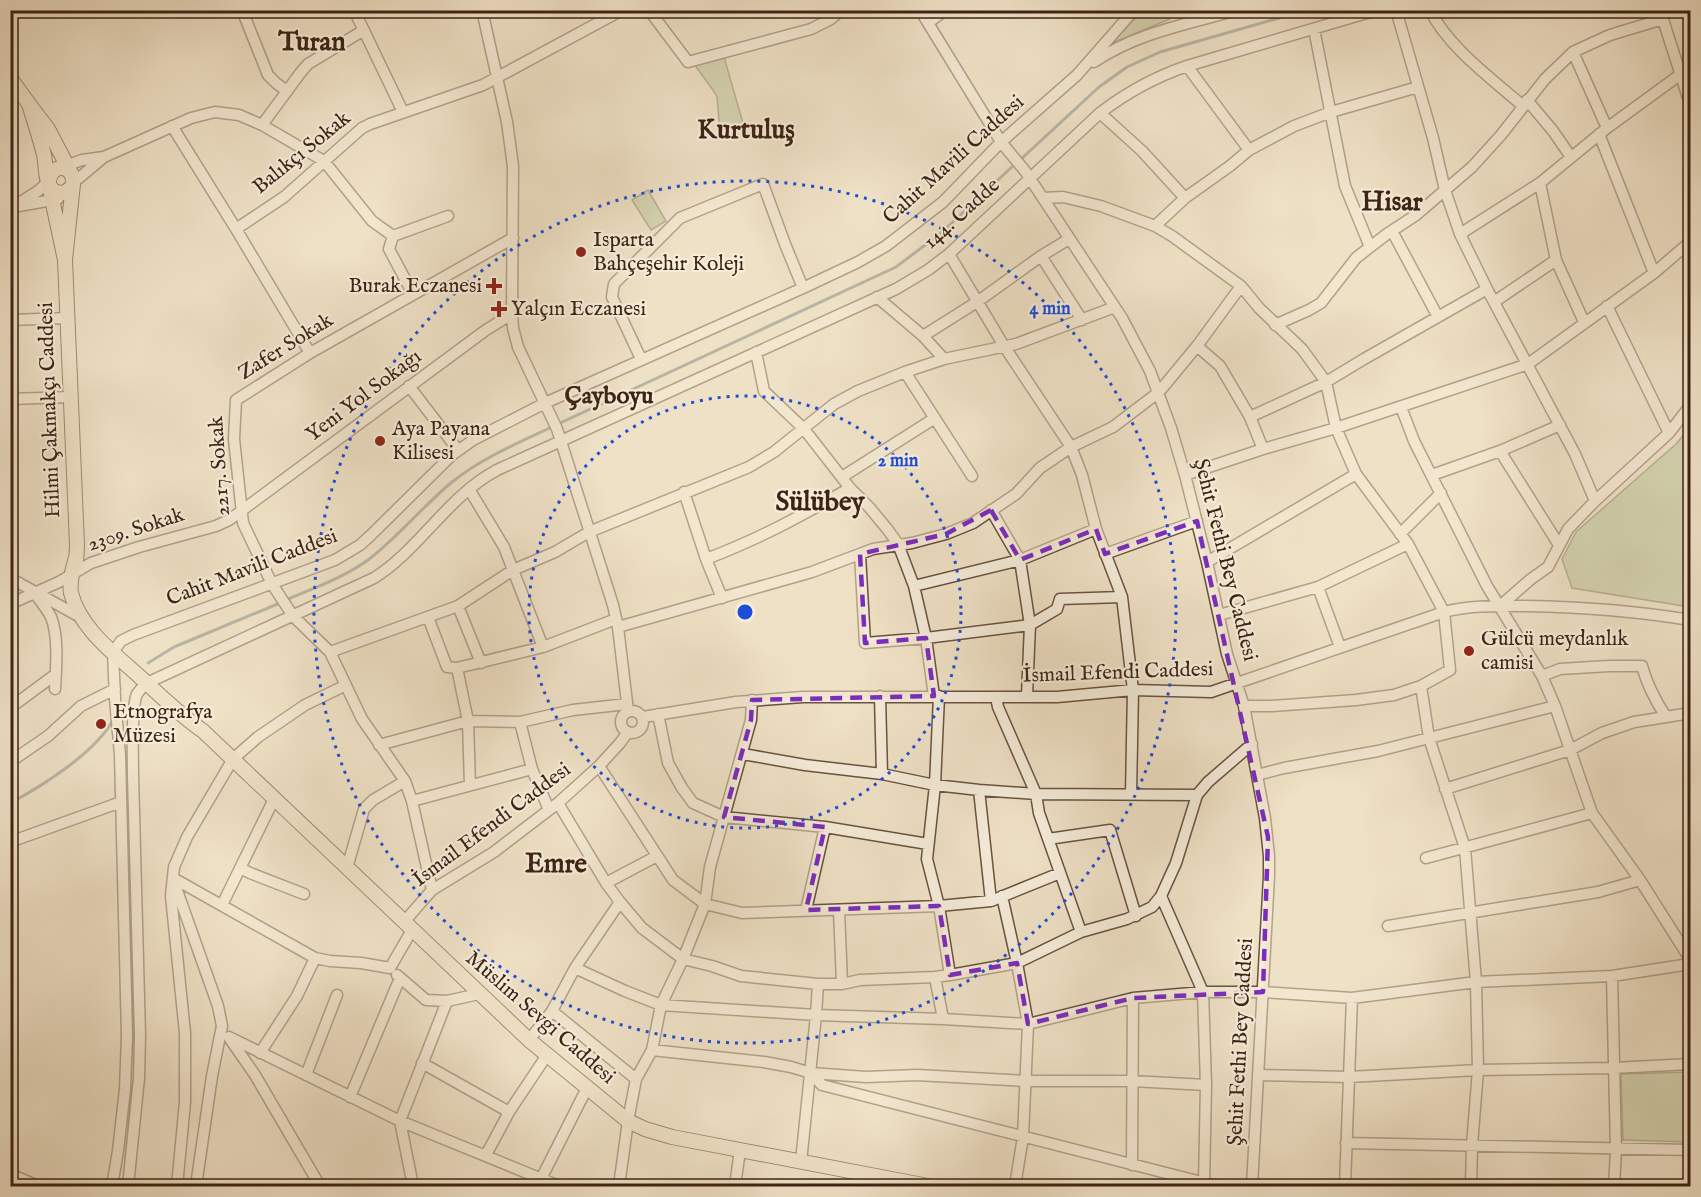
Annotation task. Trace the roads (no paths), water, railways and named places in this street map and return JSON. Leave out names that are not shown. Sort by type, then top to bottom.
[{"type":"main road","name":"Hilmi Çakmakçı Caddesi","points":[[10,78],[48,129],[68,176],[65,260],[76,557]]},
{"type":"main road","name":"Hilmi Çakmakçı Caddesi","points":[[29,104],[44,155],[65,260]]},
{"type":"main road","points":[[51,173],[68,176],[60,193],[54,190],[49,183],[51,173]]},
{"type":"main road","name":"Müslim Sevgi Caddesi","points":[[76,557],[71,593],[82,618],[98,638],[115,648],[151,681],[183,705],[203,731],[528,1040],[628,1121],[665,1136],[928,1186]]},
{"type":"main road","name":"Müslim Sevgi Caddesi","points":[[74,573],[89,613],[115,648]]},
{"type":"street","points":[[242,10],[268,75],[287,91]]},
{"type":"street","points":[[354,10],[403,112]]},
{"type":"street","points":[[379,746],[468,721],[520,722],[573,710],[627,708],[638,712],[643,717],[643,725],[639,731],[632,733],[622,728],[621,721],[627,708],[617,623],[559,435],[518,347],[513,328],[513,166],[507,122],[482,10]]},
{"type":"street","name":"Balıkçı Sokak","points":[[236,229],[284,197],[362,128],[471,90],[622,10]]},
{"type":"street","points":[[649,10],[688,62],[811,29],[841,10]]},
{"type":"street","name":"Şehit Fethi Bey Caddesi","points":[[920,10],[1004,146],[1028,175],[1115,307],[1159,392],[1185,475],[1236,684],[1244,706],[1265,818],[1269,856],[1252,1186]]},
{"type":"street","points":[[928,22],[945,10]]},
{"type":"street","name":"Cahit Mavili Caddesi","points":[[115,648],[133,635],[275,588],[328,563],[360,545],[458,450],[473,440],[547,408],[641,359],[872,255],[943,202],[1004,146],[1077,75],[1134,10]]},
{"type":"street","points":[[1077,75],[1124,44],[1237,10]]},
{"type":"street","name":"144. Cadde","points":[[151,681],[381,574],[469,489],[496,470],[559,435],[756,352],[912,280],[949,254],[1028,175],[1100,113],[1132,91],[1169,72],[1187,66],[1377,10]]},
{"type":"street","points":[[1396,10],[1433,138],[1445,190],[1460,234],[1494,303],[1575,454],[1595,501]]},
{"type":"street","points":[[1430,10],[1437,24],[1453,42],[1482,71],[1525,103],[1553,131],[1571,157]]},
{"type":"street","points":[[1275,325],[1321,303],[1356,258],[1416,215],[1472,167],[1501,135],[1545,79],[1573,52],[1661,15],[1686,74],[1690,104]]},
{"type":"street","points":[[1314,29],[1346,186],[1370,247]]},
{"type":"street","points":[[262,125],[308,64],[364,30]]},
{"type":"street","points":[[1573,52],[1654,273]]},
{"type":"street","points":[[1187,66],[1249,150]]},
{"type":"street","points":[[1460,234],[1540,183],[1603,131],[1686,74]]},
{"type":"street","points":[[1155,226],[1185,198],[1249,150],[1294,126],[1330,112],[1418,87]]},
{"type":"street","points":[[68,176],[104,157],[191,118],[215,112],[238,115],[262,125],[324,161],[372,221],[393,236]]},
{"type":"street","points":[[1100,113],[1142,151],[1185,198]]},
{"type":"street","points":[[172,126],[310,353]]},
{"type":"street","points":[[12,207],[54,201],[64,195],[68,176],[82,160],[104,157]]},
{"type":"street","points":[[12,207],[49,183]]},
{"type":"street","points":[[1540,183],[1556,260],[1584,322]]},
{"type":"street","points":[[641,359],[612,297],[615,281],[680,218],[763,184],[803,288]]},
{"type":"street","points":[[1043,198],[1063,197],[1155,226],[1241,286],[1275,325],[1302,349],[1326,382],[1336,428],[1356,474],[1408,544],[1444,612],[1450,670],[1421,686],[1394,695],[1367,699],[1244,706]]},
{"type":"street","points":[[393,236],[448,216]]},
{"type":"street","points":[[1392,231],[1438,317]]},
{"type":"street","points":[[393,236],[389,249],[413,294]]},
{"type":"street","name":"Zafer Sokak","points":[[236,400],[310,353],[513,238]]},
{"type":"street","points":[[923,336],[977,303],[1041,256],[1070,239]]},
{"type":"street","points":[[1185,475],[1401,407],[1528,364],[1654,273],[1690,242]]},
{"type":"street","points":[[949,254],[1004,346],[1071,447],[1082,475],[1096,529],[1122,597],[1133,690],[1131,794]]},
{"type":"street","points":[[1041,256],[1082,320]]},
{"type":"street","points":[[1494,303],[1556,260]]},
{"type":"street","points":[[428,617],[447,667],[457,668],[543,647],[617,623],[722,598],[812,572],[860,554],[946,534],[973,523],[1016,494],[1040,468],[1071,447],[1113,427],[1159,392],[1197,346],[1241,286]]},
{"type":"street","points":[[1250,417],[1326,382],[1487,289]]},
{"type":"street","points":[[877,297],[923,336],[944,359]]},
{"type":"street","points":[[1607,306],[1669,433]]},
{"type":"street","points":[[432,890],[412,801],[405,781],[362,719],[330,652],[458,606],[513,570],[555,552],[589,532],[749,467],[774,452],[834,404],[858,391],[944,359],[1016,344],[1115,307]]},
{"type":"street","name":"Yeni Yol Sokağı","points":[[241,511],[486,330],[512,314]]},
{"type":"street","points":[[10,320],[68,318]]},
{"type":"street","points":[[1197,346],[1220,366],[1250,417],[1263,449]]},
{"type":"street","points":[[756,352],[764,391],[804,429],[898,544],[914,586],[937,696],[935,785],[927,859],[939,906],[950,975]]},
{"type":"street","points":[[905,372],[972,476]]},
{"type":"street","points":[[409,386],[458,450]]},
{"type":"street","points":[[10,399],[71,397]]},
{"type":"street","name":"2217. Sokak","points":[[236,400],[234,439],[243,522],[275,588],[291,614],[330,652]]},
{"type":"street","points":[[1500,606],[1548,567],[1568,529],[1669,433],[1690,406]]},
{"type":"street","points":[[1401,407],[1414,441],[1487,586],[1542,676],[1555,706],[1592,813],[1640,880],[1690,959]]},
{"type":"street","points":[[842,477],[935,418]]},
{"type":"street","points":[[1432,475],[1500,451],[1560,425]]},
{"type":"street","points":[[1500,451],[1559,545]]},
{"type":"street","points":[[1207,562],[1356,474]]},
{"type":"street","points":[[706,559],[739,547],[792,521],[850,488]]},
{"type":"street","points":[[469,489],[504,547],[543,647]]},
{"type":"street","points":[[684,492],[706,559],[722,598]]},
{"type":"street","points":[[1400,534],[1441,493]]},
{"type":"street","points":[[991,510],[1020,560],[1030,626],[1028,696]]},
{"type":"street","name":"2309. Sokak","points":[[10,604],[106,558],[216,526],[241,511]]},
{"type":"street","points":[[1106,554],[1197,521]]},
{"type":"street","points":[[914,586],[1020,560],[1096,529]]},
{"type":"street","points":[[1219,615],[1318,587],[1408,544]]},
{"type":"street","points":[[860,554],[865,643],[1030,626],[1057,609],[1060,599],[1122,597]]},
{"type":"street","points":[[10,578],[82,618]]},
{"type":"street","points":[[1318,587],[1340,647]]},
{"type":"street","points":[[36,593],[53,627],[55,689]]},
{"type":"street","points":[[458,606],[481,663]]},
{"type":"street","name":"İsmail Efendi Caddesi","points":[[643,717],[752,700],[802,697],[1071,696],[1133,690],[1204,693],[1220,690],[1444,612],[1475,606],[1610,609],[1690,620]]},
{"type":"street","points":[[112,1186],[125,1089],[127,1036],[122,802],[115,689],[115,648]]},
{"type":"street","points":[[1542,676],[1560,669],[1642,666],[1651,693],[1666,717]]},
{"type":"street","points":[[457,668],[468,721],[470,785]]},
{"type":"street","points":[[10,708],[56,674]]},
{"type":"street","points":[[128,1186],[139,1078],[140,1035],[135,702],[137,695],[151,681]]},
{"type":"street","points":[[177,1186],[184,1102],[185,1034],[171,896],[174,867],[187,837],[233,759],[258,737],[305,705],[346,686]]},
{"type":"street","points":[[1421,686],[1430,738],[1465,848],[1476,982],[1478,1070],[1471,1186]]},
{"type":"street","points":[[10,762],[48,736],[81,706],[115,689]]},
{"type":"street","points":[[880,696],[882,774]]},
{"type":"street","points":[[996,697],[998,707],[1036,794],[1039,813],[1081,932]]},
{"type":"street","points":[[619,1186],[636,1078],[652,1050],[662,1005],[705,904],[710,867],[751,720],[752,700]]},
{"type":"street","points":[[1257,775],[1378,751],[1555,706]]},
{"type":"street","points":[[1445,789],[1570,750],[1602,734],[1634,722],[1690,713]]},
{"type":"street","points":[[658,714],[668,763],[681,788],[693,803],[724,818],[825,827],[928,844]]},
{"type":"street","points":[[520,722],[532,770],[553,806],[606,883],[642,928],[683,959],[741,976],[818,984],[935,977],[1017,963],[1081,932],[1136,916],[1152,907],[1161,896],[1176,863],[1197,795],[1208,782],[1252,744]]},
{"type":"street","name":"İsmail Efendi Caddesi","points":[[390,968],[408,926],[432,890],[494,852],[553,806],[599,766],[628,732]]},
{"type":"street","points":[[743,754],[979,790],[1036,794],[1197,795]]},
{"type":"street","points":[[599,766],[673,879],[705,904],[742,913],[939,906],[997,898],[1060,873]]},
{"type":"street","points":[[412,801],[532,770]]},
{"type":"street","points":[[347,868],[364,809],[373,800],[405,781]]},
{"type":"street","points":[[979,790],[997,898],[1017,963],[1028,1024],[1023,1137],[1014,1186]]},
{"type":"street","points":[[222,905],[274,799]]},
{"type":"street","points":[[10,842],[122,802]]},
{"type":"street","points":[[1426,858],[1592,813]]},
{"type":"street","points":[[806,910],[825,827]]},
{"type":"street","points":[[1048,839],[1110,830],[1136,916]]},
{"type":"street","points":[[606,883],[657,856]]},
{"type":"street","points":[[240,868],[304,894]]},
{"type":"street","points":[[173,878],[315,958],[390,968],[426,1000],[447,1001],[479,994]]},
{"type":"street","points":[[173,878],[218,1006],[222,1026],[255,1075],[320,1186]]},
{"type":"street","points":[[1388,926],[1598,892],[1640,880]]},
{"type":"street","points":[[1161,896],[1203,992],[1206,1085],[1204,1184]]},
{"type":"street","points":[[528,1040],[552,1011],[575,968],[620,902]]},
{"type":"street","points":[[839,910],[842,984]]},
{"type":"street","points":[[260,1053],[297,996],[315,958]]},
{"type":"street","points":[[575,968],[662,1005],[816,1015],[1028,1024],[1133,998],[1203,992],[1263,992],[1353,998],[1476,982],[1612,976],[1690,964]]},
{"type":"street","points":[[1612,976],[1616,1149],[1614,1186]]},
{"type":"street","points":[[935,977],[943,1019]]},
{"type":"street","points":[[350,1097],[400,978]]},
{"type":"street","points":[[801,1162],[818,984]]},
{"type":"street","points":[[306,1075],[337,996]]},
{"type":"street","points":[[1132,1166],[1133,998]]},
{"type":"street","points":[[1345,1186],[1353,998]]},
{"type":"street","points":[[413,1186],[400,1121],[447,1001]]},
{"type":"street","points":[[552,1011],[636,1078]]},
{"type":"street","points":[[196,1186],[212,1076],[222,1026]]},
{"type":"street","points":[[229,1037],[400,1121],[559,1186]]},
{"type":"street","points":[[652,1050],[764,1062],[811,1073],[866,1077],[917,1075],[1026,1082],[1132,1081],[1206,1085]]},
{"type":"street","points":[[486,1155],[509,1112],[547,1055]]},
{"type":"street","points":[[422,1063],[509,1112]]},
{"type":"street","points":[[1258,1075],[1349,1077],[1478,1070],[1613,1068],[1690,1064]]},
{"type":"street","points":[[811,1073],[822,1085],[1217,1186]]},
{"type":"street","points":[[541,1179],[587,1088]]},
{"type":"street","points":[[1346,1143],[1690,1150]]},
{"type":"street","points":[[735,1186],[740,1150]]},
{"type":"street","points":[[10,1174],[39,1186]]},
{"type":"waterway","points":[[1020,160],[1099,87],[1127,67],[1160,52],[1307,10]]},
{"type":"waterway","points":[[558,424],[896,267],[941,233],[1015,164]]},
{"type":"waterway","points":[[286,600],[349,572],[368,560],[441,491],[464,473],[500,451],[552,427]]},
{"type":"waterway","points":[[148,663],[174,647],[280,603]]},
{"type":"waterway","points":[[10,803],[67,768],[94,744],[113,720]]},
{"type":"place","name":"Isparta Bahçeşehir Koleji","points":[[581,252]]},
{"type":"place","name":"Burak Eczanesi","points":[[494,286]]},
{"type":"place","name":"Yalçın Eczanesi","points":[[499,309]]},
{"type":"place","name":"Aya Payana Kilisesi","points":[[380,441]]},
{"type":"place","name":"Gülcü meydanlık camisi","points":[[1469,651]]},
{"type":"place","name":"Etnografya Müzesi","points":[[101,724]]},
{"type":"district","name":"Turan","points":[[312,43]]},
{"type":"district","name":"Kurtuluş","points":[[746,131]]},
{"type":"district","name":"Hisar","points":[[1392,203]]},
{"type":"district","name":"Çayboyu","points":[[609,396]]},
{"type":"district","name":"Sülübey","points":[[820,503]]},
{"type":"district","name":"Emre","points":[[556,865]]}]
